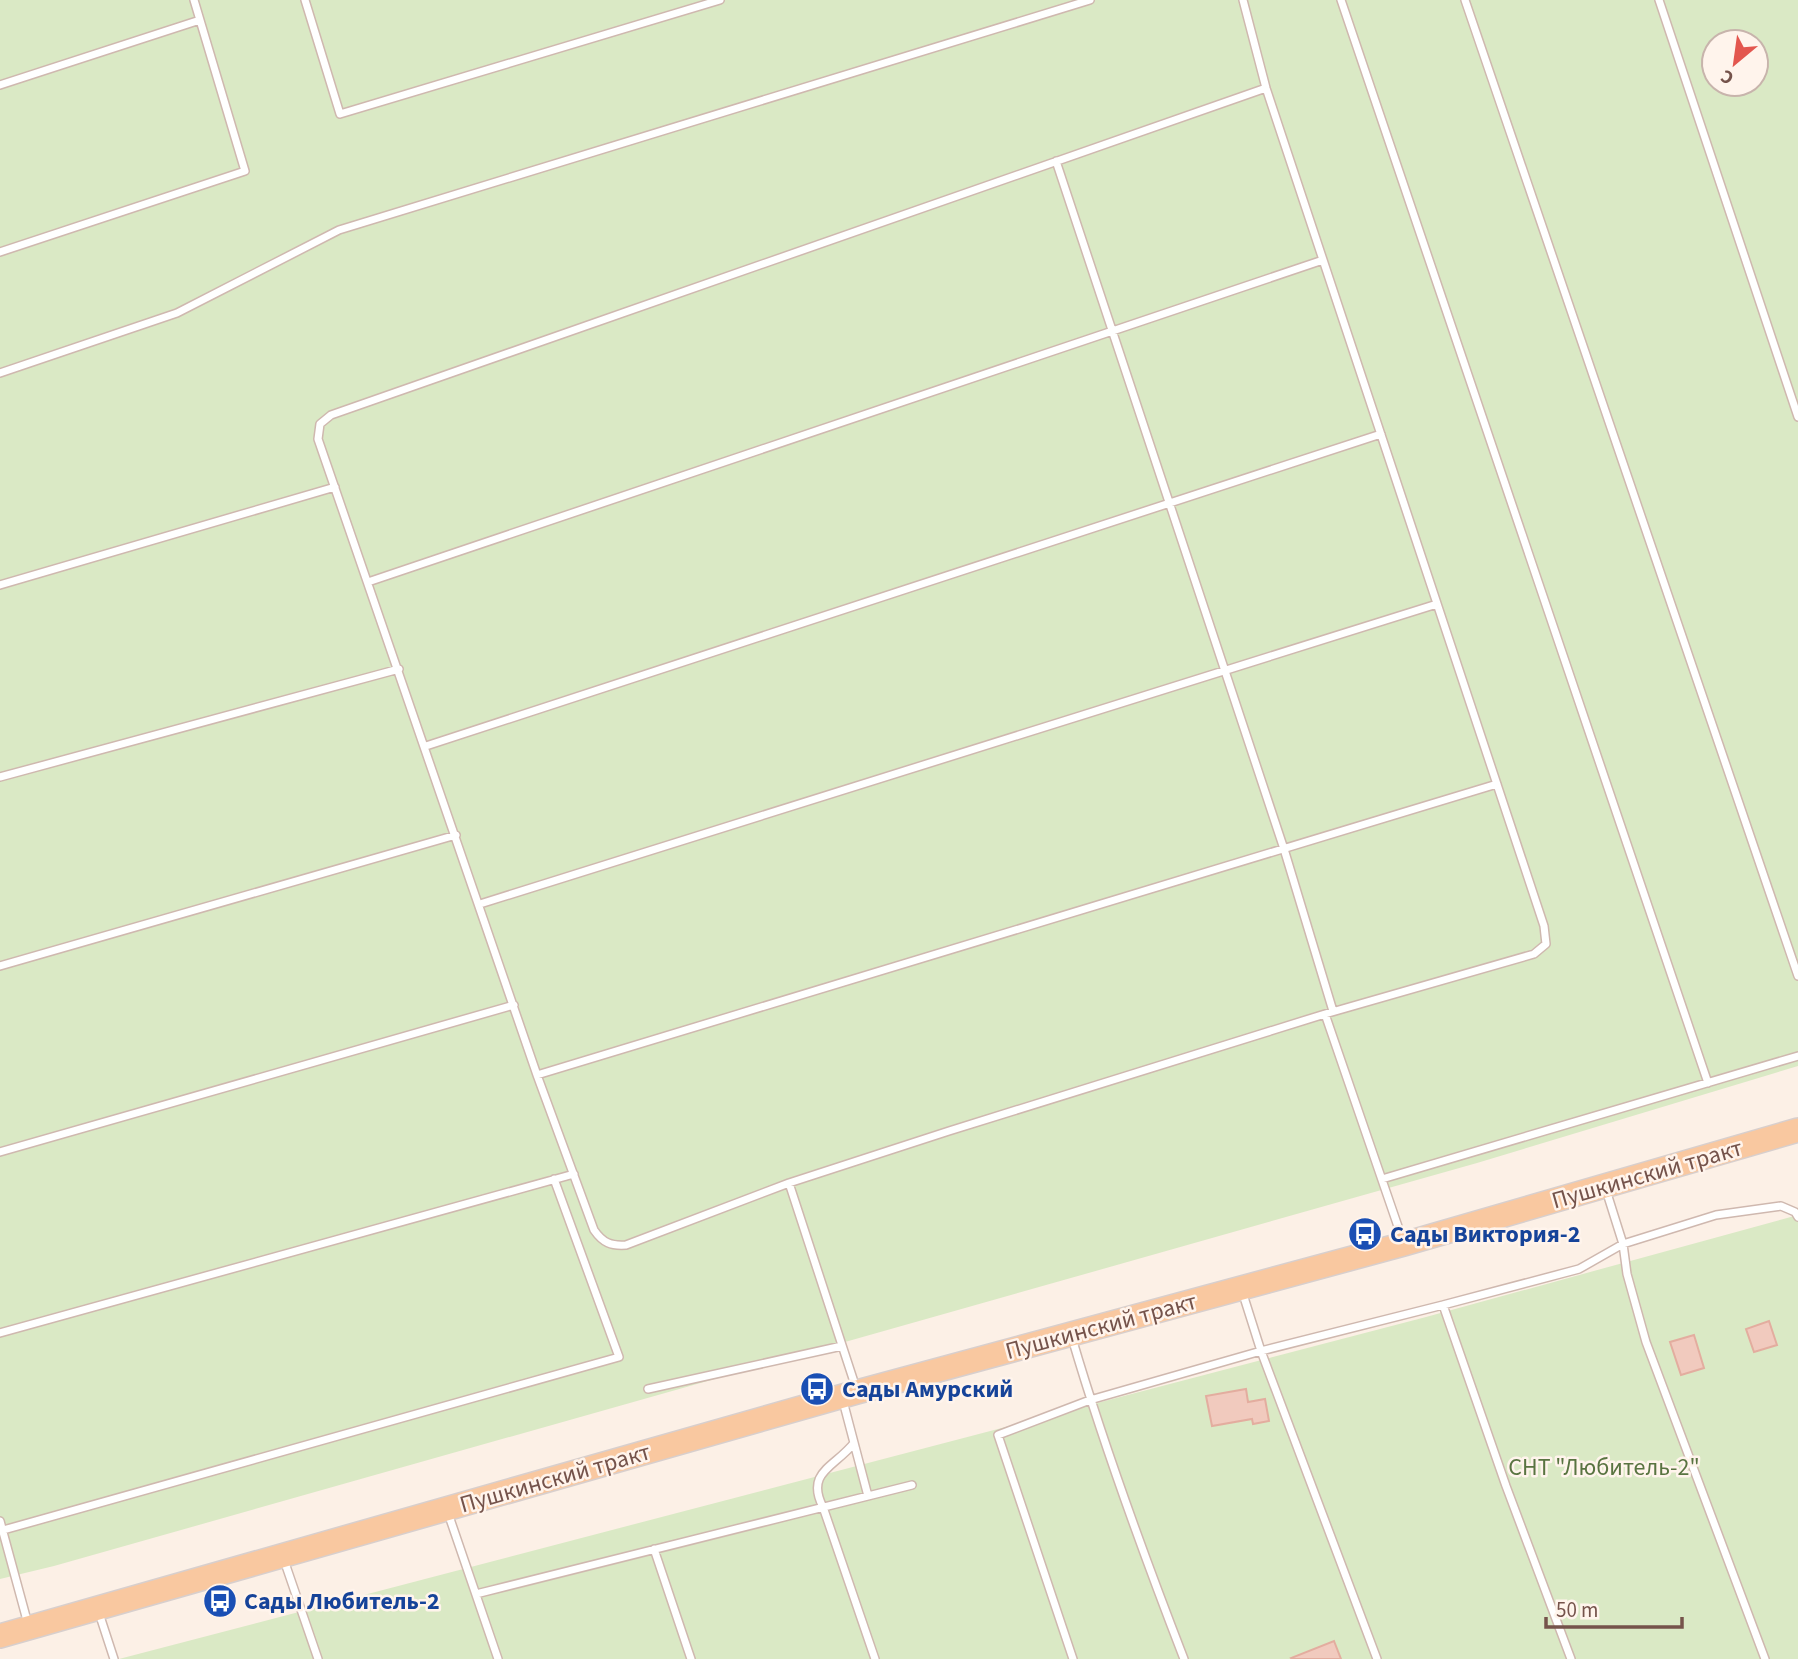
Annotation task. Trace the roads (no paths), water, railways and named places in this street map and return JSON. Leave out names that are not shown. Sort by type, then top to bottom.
[{"type":"main road","name":"Пушкинский тракт","points":[[0,1636],[849,1395],[1404,1244],[1798,1130]]},
{"type":"lane","points":[[0,252],[245,171],[194,0]]},
{"type":"lane","points":[[305,0],[340,114],[720,0]]},
{"type":"lane","points":[[0,373],[177,313],[339,230],[1090,0]]},
{"type":"lane","points":[[1243,0],[1266,88],[1544,926],[1546,944],[1534,954],[1329,1013],[789,1183],[626,1245],[613,1246],[601,1240],[594,1230],[537,1075],[426,746],[318,439],[320,424],[331,415],[1266,88]]},
{"type":"lane","points":[[1341,0],[1708,1083]]},
{"type":"lane","points":[[1465,0],[1798,976]]},
{"type":"lane","points":[[1659,0],[1798,417]]},
{"type":"lane","points":[[0,85],[200,20]]},
{"type":"lane","points":[[1056,161],[1284,849],[1329,1013],[1404,1244]]},
{"type":"lane","points":[[368,582],[1323,260]]},
{"type":"lane","points":[[426,746],[1381,434]]},
{"type":"lane","points":[[0,586],[335,487]]},
{"type":"lane","points":[[480,904],[1437,604]]},
{"type":"lane","points":[[0,777],[399,669]]},
{"type":"lane","points":[[537,1075],[1497,784]]},
{"type":"lane","points":[[0,966],[456,835]]},
{"type":"lane","points":[[0,1152],[514,1005]]},
{"type":"lane","points":[[1382,1179],[1798,1056]]},
{"type":"lane","points":[[0,1333],[574,1174]]},
{"type":"lane","points":[[1,1530],[619,1357],[554,1179]]},
{"type":"lane","points":[[789,1183],[842,1346],[854,1443],[868,1496]]},
{"type":"lane","points":[[1605,1186],[1623,1244],[1627,1274],[1646,1342],[1765,1659]]},
{"type":"lane","points":[[1073,1659],[998,1436],[1090,1400],[1261,1351],[1578,1269],[1623,1244],[1727,1213],[1781,1206],[1795,1212],[1798,1217]]},
{"type":"lane","points":[[1241,1287],[1261,1351],[1377,1659]]},
{"type":"lane","points":[[1443,1305],[1506,1486],[1571,1659]]},
{"type":"lane","points":[[1070,1334],[1090,1400],[1184,1659]]},
{"type":"lane","points":[[648,1389],[842,1346]]},
{"type":"lane","points":[[854,1443],[819,1479],[816,1493],[875,1659]]},
{"type":"lane","points":[[476,1594],[912,1485]]},
{"type":"lane","points":[[447,1509],[498,1659]]},
{"type":"lane","points":[[0,1521],[29,1628]]},
{"type":"lane","points":[[654,1549],[691,1659]]},
{"type":"lane","points":[[283,1556],[318,1659]]},
{"type":"lane","points":[[98,1609],[114,1659]]},
{"type":"place","name":"Сады Виктория-2","points":[[1365,1234]]},
{"type":"place","name":"Сады Амурский","points":[[817,1389]]},
{"type":"place","name":"Сады Любитель-2","points":[[220,1601]]},
{"type":"park label","name":"СНТ \"Любитель-2\"","points":[[1604,1467]]}]
